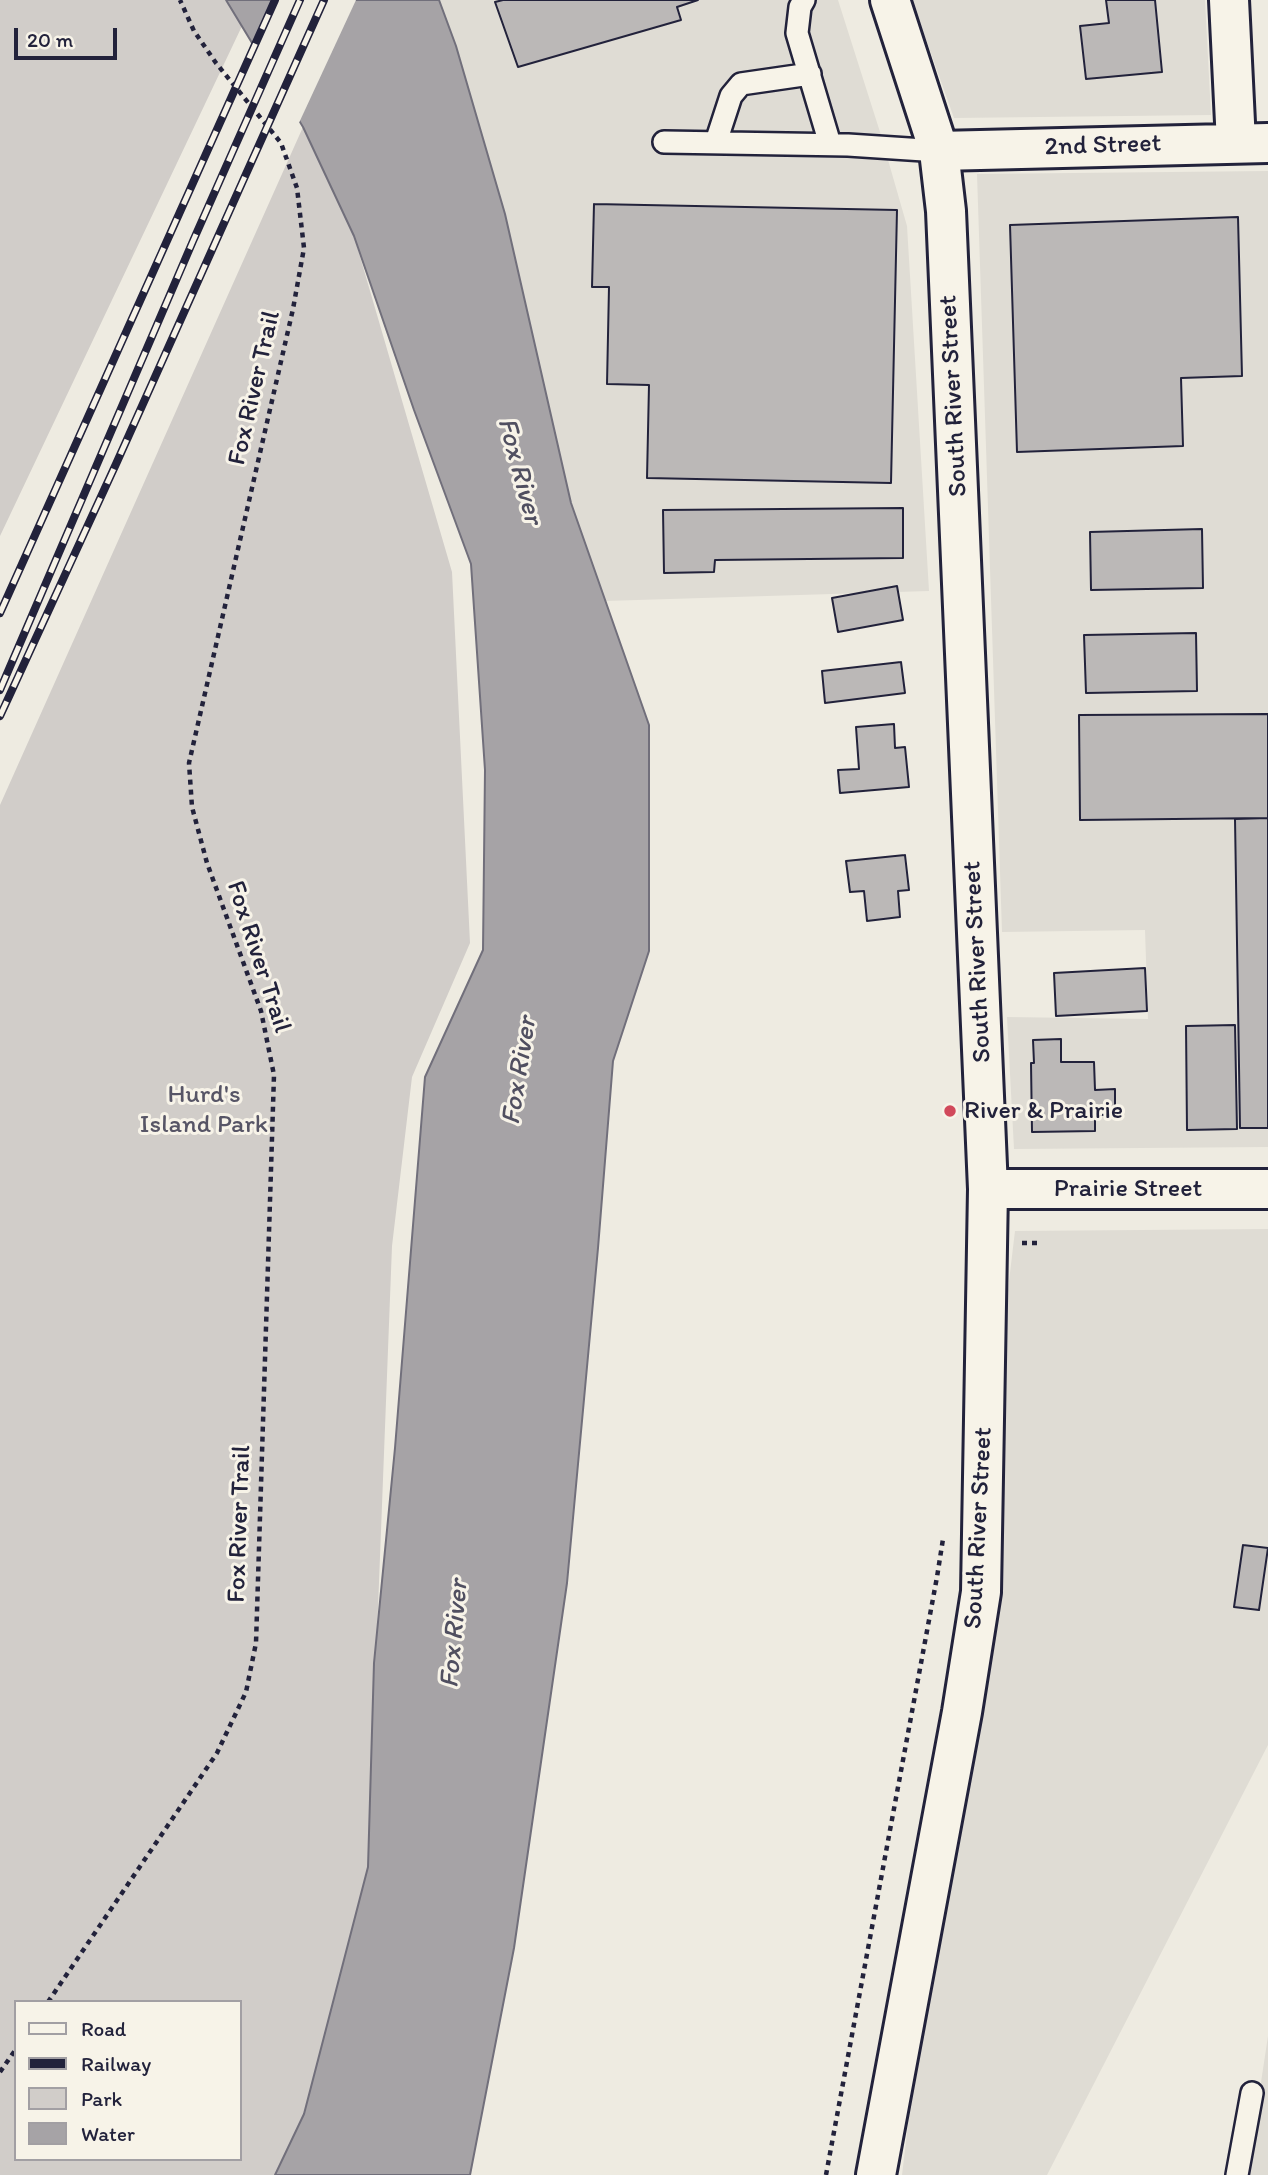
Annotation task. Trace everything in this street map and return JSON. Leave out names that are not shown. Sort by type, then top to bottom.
[{"type":"street","name":"South River Street","points":[[876,2175],[962,1712],[981,1592],[988,1189],[946,211],[939,151],[890,0]]},
{"type":"street","points":[[1229,0],[1252,143]]},
{"type":"street","name":"2nd Street","points":[[939,151],[1252,143]]},
{"type":"street","name":"Prairie Street","points":[[988,1189],[1268,1189]]},
{"type":"lane","points":[[804,0],[800,7],[797,33],[830,144]]},
{"type":"lane","points":[[716,142],[731,96],[741,84],[810,75]]},
{"type":"lane","points":[[664,142],[830,144],[939,151]]},
{"type":"lane","points":[[1237,2175],[1252,2093]]},
{"type":"path","name":"Fox River Trail","points":[[49,2000],[217,1753],[246,1692],[256,1643],[274,1075],[261,1011],[206,863],[192,807],[189,764],[293,309],[304,248],[298,188],[281,143],[216,63],[194,31],[180,0]]},
{"type":"path","points":[[826,2175],[943,1536]]},
{"type":"path","points":[[0,2072],[14,2052]]},
{"type":"shaded area","points":[[439,0],[838,0],[907,226],[929,591],[605,601],[571,503],[505,214],[456,46]]},
{"type":"shaded area","points":[[912,0],[1205,0],[1211,115],[954,118]]},
{"type":"shaded area","points":[[1268,171],[1268,1147],[1014,1149],[1007,1017],[1148,1019],[1145,930],[1002,932],[977,174]]},
{"type":"shaded area","points":[[1268,1229],[1268,1745],[1047,2175],[902,2175],[1015,1231]]},
{"type":"shaded area","points":[[1268,2036],[1268,2175],[1247,2175]]},
{"type":"green space","points":[[0,0],[226,0],[242,26],[0,536]]},
{"type":"green space","name":"Hurd's Island Park","points":[[303,127],[354,236],[452,572],[470,943],[412,1077],[392,1246],[368,1867],[304,2114],[275,2175],[0,2175],[0,805]]},
{"type":"water","name":"Fox River","points":[[226,0],[439,0],[456,46],[505,214],[571,503],[649,725],[649,951],[613,1061],[567,1583],[514,1948],[470,2175],[275,2175],[304,2114],[368,1867],[374,1663],[395,1448],[425,1077],[483,950],[485,770],[471,564],[354,236],[303,127]]},
{"type":"pier","points":[[274,0],[356,0],[298,125],[252,49]]},
{"type":"building","points":[[698,0],[677,7],[681,20],[518,67],[495,2]]},
{"type":"building","points":[[1106,0],[1155,0],[1162,72],[1086,79],[1080,26],[1109,23]]},
{"type":"building","points":[[594,204],[897,210],[891,483],[647,478],[649,385],[607,384],[609,287],[592,287]]},
{"type":"building","points":[[1238,217],[1242,376],[1181,378],[1183,446],[1017,452],[1010,225]]},
{"type":"building","points":[[903,508],[903,558],[715,560],[714,572],[664,573],[663,510]]},
{"type":"building","points":[[1202,529],[1203,588],[1091,590],[1090,532]]},
{"type":"building","points":[[897,586],[903,620],[838,632],[832,598]]},
{"type":"building","points":[[1196,633],[1197,691],[1086,693],[1084,635]]},
{"type":"building","points":[[901,662],[905,693],[825,703],[822,671]]},
{"type":"building","points":[[1268,714],[1268,818],[1080,820],[1079,715]]},
{"type":"building","points":[[894,724],[895,748],[905,747],[909,787],[840,793],[838,770],[859,769],[856,727]]},
{"type":"building","points":[[1268,818],[1268,1128],[1240,1128],[1235,819]]},
{"type":"building","points":[[905,855],[909,890],[898,891],[900,917],[867,921],[864,891],[850,892],[846,861]]},
{"type":"building","points":[[1145,968],[1147,1011],[1056,1016],[1054,973]]},
{"type":"building","points":[[1235,1025],[1237,1129],[1187,1130],[1186,1026]]},
{"type":"building","points":[[1061,1039],[1061,1062],[1094,1062],[1095,1090],[1115,1089],[1115,1115],[1095,1115],[1095,1131],[1032,1132],[1033,1040]]},
{"type":"building","points":[[1243,1545],[1268,1548],[1259,1610],[1234,1607]]},
{"type":"railway","points":[[0,613],[275,0]]},
{"type":"railway","points":[[0,690],[300,0]]},
{"type":"railway","points":[[0,716],[324,0]]},
{"type":"place","name":"River & Prairie","points":[[950,1111]]}]
